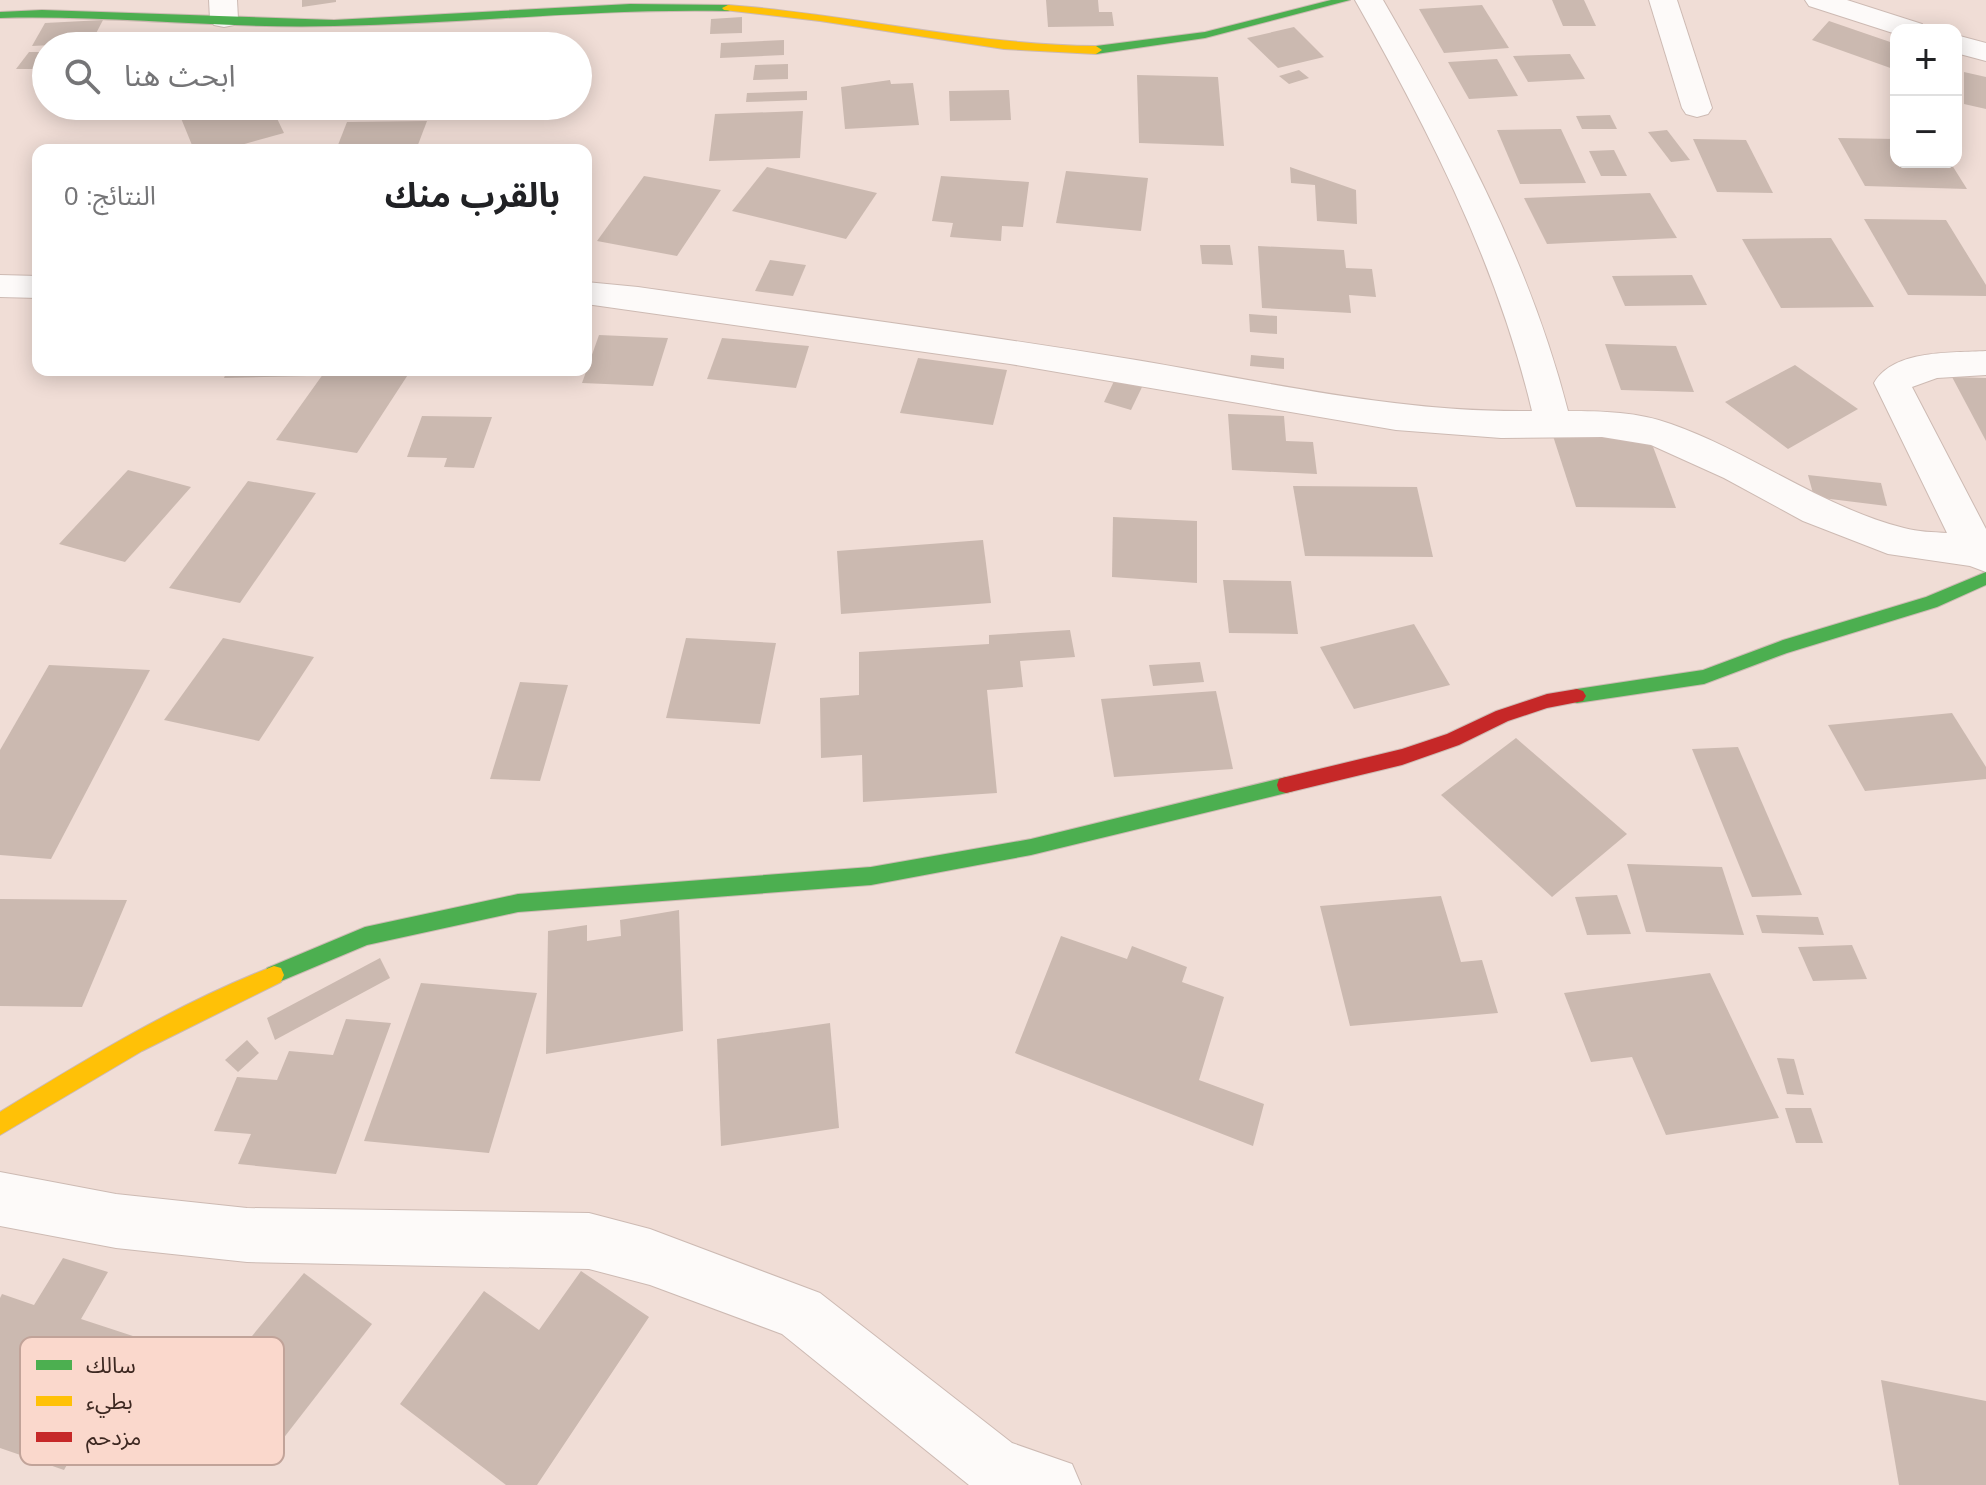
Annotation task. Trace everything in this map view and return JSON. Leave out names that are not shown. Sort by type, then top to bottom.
[{"type":"street","points":[[0,15],[224,10],[334,23],[713,7],[816,15],[977,43],[1061,51],[1102,51],[1200,39],[1344,0]]},
{"type":"street","points":[[1369,0],[1427,102],[1492,242],[1543,372],[1553,424]]},
{"type":"street","points":[[1663,0],[1697,108]]},
{"type":"street","points":[[1819,0],[1893,24]]},
{"type":"street","points":[[1962,46],[1986,52]]},
{"type":"street","points":[[0,286],[32,287]]},
{"type":"street","points":[[592,294],[1119,369],[1425,420],[1515,426],[1602,424],[1658,433],[1737,468],[1817,511],[1902,543],[1985,562]]},
{"type":"street","points":[[1985,562],[1964,529],[1892,383],[1902,375],[1921,368],[1986,363]]},
{"type":"street","points":[[0,1124],[112,1054],[229,994],[365,936],[518,903],[720,886],[810,883],[1031,847],[1402,757],[1453,740],[1502,716],[1547,701],[1704,677],[1783,647],[1931,602],[1985,562]]},
{"type":"street","points":[[0,1199],[116,1221],[247,1235],[589,1241],[650,1257],[800,1313],[996,1468],[1051,1485]]},
{"type":"building","points":[[302,0],[336,0],[336,2],[302,7]]},
{"type":"building","points":[[1046,0],[1098,0],[1099,12],[1112,12],[1114,26],[1048,27]]},
{"type":"building","points":[[1552,0],[1584,0],[1596,26],[1563,26]]},
{"type":"building","points":[[1482,5],[1509,48],[1444,53],[1419,9]]},
{"type":"building","points":[[742,17],[742,33],[710,34],[711,19]]},
{"type":"building","points":[[103,20],[97,32],[40,32],[45,23]]},
{"type":"building","points":[[1829,21],[1890,42],[1890,68],[1812,40]]},
{"type":"building","points":[[1294,27],[1324,57],[1278,68],[1247,38]]},
{"type":"building","points":[[784,40],[784,55],[720,58],[721,43]]},
{"type":"building","points":[[29,52],[32,52],[32,69],[16,69]]},
{"type":"building","points":[[1570,54],[1585,79],[1528,82],[1513,56]]},
{"type":"building","points":[[1497,59],[1518,96],[1469,99],[1448,62]]},
{"type":"building","points":[[788,64],[788,79],[753,80],[755,65]]},
{"type":"building","points":[[1299,70],[1309,78],[1289,84],[1279,76]]},
{"type":"building","points":[[1964,72],[1986,77],[1986,109],[1964,104]]},
{"type":"building","points":[[1137,75],[1218,77],[1224,146],[1139,143]]},
{"type":"building","points":[[890,80],[891,84],[913,83],[919,125],[845,129],[841,87]]},
{"type":"building","points":[[1009,90],[1011,120],[950,121],[949,91]]},
{"type":"building","points":[[807,91],[807,100],[746,102],[747,93]]},
{"type":"building","points":[[803,111],[800,158],[709,161],[715,114]]},
{"type":"building","points":[[1610,115],[1617,129],[1582,129],[1576,116]]},
{"type":"building","points":[[182,120],[278,120],[284,133],[245,144],[192,144]]},
{"type":"building","points":[[427,121],[418,144],[338,144],[347,122]]},
{"type":"building","points":[[1561,129],[1586,183],[1520,184],[1497,130]]},
{"type":"building","points":[[1667,130],[1690,160],[1671,162],[1648,132]]},
{"type":"building","points":[[1838,138],[1890,139],[1890,168],[1954,168],[1967,189],[1865,186]]},
{"type":"building","points":[[1693,139],[1746,140],[1773,193],[1717,192]]},
{"type":"building","points":[[1614,150],[1627,176],[1601,176],[1589,151]]},
{"type":"building","points":[[767,167],[877,193],[846,239],[732,211]]},
{"type":"building","points":[[1290,167],[1356,190],[1357,224],[1317,221],[1315,185],[1291,183]]},
{"type":"building","points":[[1066,171],[1148,178],[1141,231],[1056,223]]},
{"type":"building","points":[[644,176],[721,190],[677,256],[597,241]]},
{"type":"building","points":[[941,176],[1029,182],[1023,227],[1002,226],[1001,241],[950,237],[953,223],[932,221]]},
{"type":"building","points":[[1650,193],[1677,238],[1547,244],[1524,198]]},
{"type":"building","points":[[1864,219],[1946,220],[1986,285],[1986,296],[1908,295]]},
{"type":"building","points":[[1831,238],[1874,307],[1781,308],[1742,239]]},
{"type":"building","points":[[1200,245],[1230,245],[1233,265],[1202,264]]},
{"type":"building","points":[[1258,246],[1344,250],[1346,268],[1372,269],[1376,297],[1349,295],[1351,313],[1262,308]]},
{"type":"building","points":[[770,260],[806,265],[793,296],[755,291]]},
{"type":"building","points":[[1692,275],[1707,305],[1625,306],[1612,276]]},
{"type":"building","points":[[1249,314],[1277,316],[1277,334],[1250,332]]},
{"type":"building","points":[[599,335],[668,338],[653,386],[582,383],[584,376],[592,376],[592,355]]},
{"type":"building","points":[[722,338],[809,346],[796,388],[707,379]]},
{"type":"building","points":[[1605,344],[1676,346],[1694,392],[1621,390]]},
{"type":"building","points":[[1251,355],[1284,358],[1284,369],[1250,366]]},
{"type":"building","points":[[918,358],[1007,370],[993,425],[900,413]]},
{"type":"building","points":[[1795,365],[1858,409],[1788,449],[1725,402]]},
{"type":"building","points":[[225,376],[307,376],[224,378]]},
{"type":"building","points":[[322,376],[407,376],[357,453],[276,440]]},
{"type":"building","points":[[1116,377],[1143,385],[1131,410],[1104,402]]},
{"type":"building","points":[[1952,377],[1986,378],[1986,441]]},
{"type":"building","points":[[1228,414],[1284,416],[1286,441],[1313,442],[1317,474],[1232,470]]},
{"type":"building","points":[[422,416],[492,417],[474,468],[444,467],[447,458],[407,457]]},
{"type":"building","points":[[1553,436],[1649,436],[1676,508],[1576,507]]},
{"type":"building","points":[[128,470],[191,487],[125,562],[59,544]]},
{"type":"building","points":[[1808,475],[1881,483],[1887,506],[1814,497]]},
{"type":"building","points":[[248,481],[316,493],[240,603],[169,588]]},
{"type":"building","points":[[1293,486],[1417,487],[1433,557],[1305,556]]},
{"type":"building","points":[[1113,517],[1197,521],[1197,583],[1112,577]]},
{"type":"building","points":[[983,540],[991,603],[841,614],[837,551]]},
{"type":"building","points":[[1223,580],[1291,581],[1298,634],[1229,633]]},
{"type":"building","points":[[1414,624],[1450,685],[1354,709],[1320,647]]},
{"type":"building","points":[[1070,630],[1075,657],[1020,661],[1023,687],[987,690],[997,793],[863,802],[862,755],[821,758],[820,698],[859,695],[859,652],[989,644],[989,635]]},
{"type":"building","points":[[223,638],[314,657],[259,741],[164,720]]},
{"type":"building","points":[[686,638],[776,643],[760,724],[666,718]]},
{"type":"building","points":[[1200,662],[1204,682],[1153,686],[1149,665]]},
{"type":"building","points":[[49,665],[150,670],[51,859],[0,855],[0,750]]},
{"type":"building","points":[[520,682],[568,685],[540,781],[490,779]]},
{"type":"building","points":[[1216,691],[1233,769],[1114,777],[1101,699]]},
{"type":"building","points":[[1952,713],[1986,767],[1986,779],[1865,791],[1828,725]]},
{"type":"building","points":[[1516,738],[1627,834],[1552,897],[1441,795]]},
{"type":"building","points":[[1738,747],[1802,895],[1752,897],[1692,749]]},
{"type":"building","points":[[1627,864],[1722,867],[1744,935],[1646,932]]},
{"type":"building","points":[[1617,895],[1631,934],[1587,935],[1575,897]]},
{"type":"building","points":[[1441,896],[1461,962],[1482,960],[1498,1013],[1350,1026],[1320,906]]},
{"type":"building","points":[[0,899],[127,900],[82,1007],[0,1006]]},
{"type":"building","points":[[679,910],[683,1031],[546,1054],[548,931],[587,925],[587,941],[621,936],[620,920]]},
{"type":"building","points":[[1756,915],[1818,917],[1824,935],[1762,933]]},
{"type":"building","points":[[1061,936],[1127,959],[1132,946],[1187,967],[1182,982],[1224,997],[1199,1080],[1264,1104],[1253,1146],[1015,1053]]},
{"type":"building","points":[[1852,945],[1867,979],[1813,981],[1798,947]]},
{"type":"building","points":[[380,958],[390,978],[275,1040],[267,1018]]},
{"type":"building","points":[[1710,973],[1779,1118],[1666,1135],[1632,1057],[1591,1062],[1564,993]]},
{"type":"building","points":[[421,983],[537,993],[489,1153],[364,1141]]},
{"type":"building","points":[[346,1019],[391,1023],[336,1174],[238,1164],[251,1134],[214,1131],[237,1077],[277,1080],[289,1051],[333,1055]]},
{"type":"building","points":[[830,1023],[839,1128],[721,1146],[717,1039]]},
{"type":"building","points":[[247,1040],[259,1053],[238,1072],[225,1060]]},
{"type":"building","points":[[1777,1058],[1794,1059],[1804,1095],[1787,1094]]},
{"type":"building","points":[[1785,1108],[1811,1108],[1823,1143],[1796,1143]]},
{"type":"building","points":[[63,1258],[108,1272],[81,1319],[136,1337],[20,1337],[20,1455],[0,1448],[0,1298],[2,1294],[34,1305]]},
{"type":"building","points":[[581,1271],[649,1317],[537,1485],[506,1485],[400,1404],[484,1291],[539,1330]]},
{"type":"building","points":[[304,1273],[372,1324],[284,1437],[284,1337],[251,1337]]},
{"type":"building","points":[[1881,1380],[1986,1401],[1986,1485],[1899,1485]]},
{"type":"building","points":[[49,1465],[67,1465],[64,1470]]},
{"type":"traffic: fast","points":[[1096,50],[1205,35],[1344,0]]},
{"type":"traffic: fast","points":[[0,15],[84,14],[334,23],[630,7],[728,8]]},
{"type":"traffic: fast","points":[[1577,696],[1704,677],[1783,647],[1931,602],[1986,578]]},
{"type":"traffic: fast","points":[[274,975],[365,936],[518,903],[871,876],[1031,847],[1286,785]]},
{"type":"traffic: slow","points":[[728,8],[820,18],[1004,46],[1096,50]]},
{"type":"traffic: slow","points":[[0,1124],[134,1044],[274,975]]},
{"type":"traffic: jam","points":[[1286,785],[1402,757],[1453,740],[1502,716],[1547,701],[1577,696]]}]
